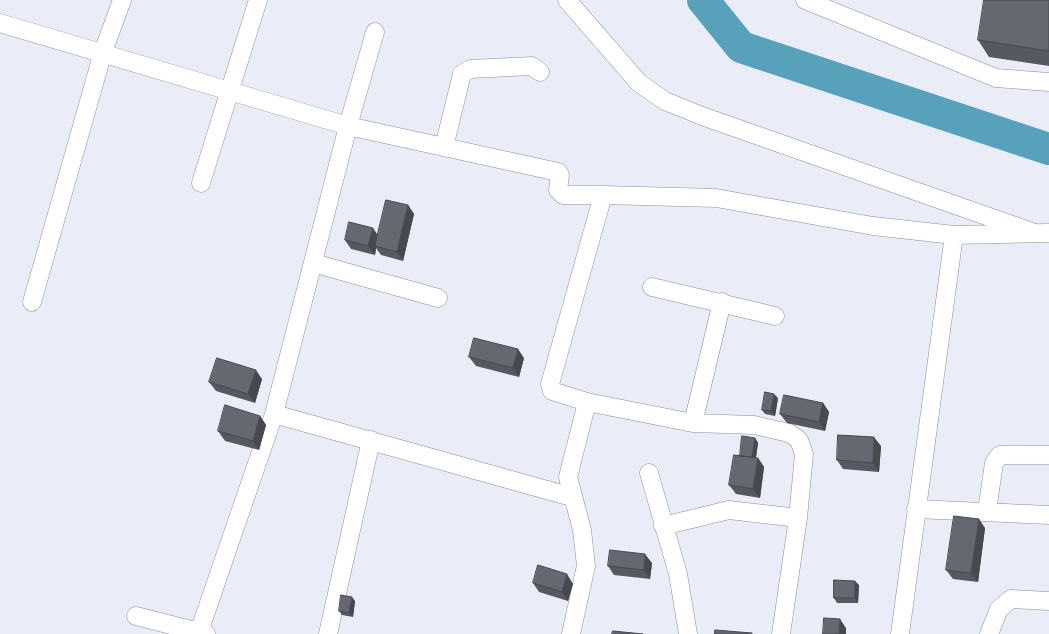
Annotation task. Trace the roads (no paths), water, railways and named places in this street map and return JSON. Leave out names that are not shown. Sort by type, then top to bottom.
[{"type":"street","points":[[32,302],[104,52],[122,0]]},
{"type":"street","points":[[201,183],[258,0]]},
{"type":"street","points":[[567,0],[639,83],[665,101],[1040,233]]},
{"type":"street","points":[[805,0],[996,78],[1049,82]]},
{"type":"street","points":[[0,23],[104,52],[230,92],[348,126],[558,172],[560,175],[558,190],[563,196],[603,195],[716,198],[873,226],[954,235],[1040,233]]},
{"type":"street","points":[[136,616],[202,633],[274,414],[348,126],[375,32]]},
{"type":"street","points":[[444,147],[462,74],[470,69],[532,66],[540,72]]},
{"type":"street","points":[[603,195],[550,384],[552,391],[587,402],[693,422],[754,425],[789,433],[799,440],[804,454],[798,518],[781,634]]},
{"type":"street","points":[[900,634],[954,235]]},
{"type":"street","points":[[313,263],[438,298]]},
{"type":"street","points":[[652,287],[775,316]]},
{"type":"street","points":[[693,422],[722,302]]},
{"type":"street","points":[[571,634],[586,566],[582,530],[568,478],[587,402]]},
{"type":"street","points":[[274,414],[572,497]]},
{"type":"street","points":[[328,634],[371,440]]},
{"type":"street","points":[[987,511],[994,463],[1000,456],[1049,455]]},
{"type":"street","points":[[649,473],[678,574],[688,634]]},
{"type":"street","points":[[916,509],[1049,515]]},
{"type":"street","points":[[664,526],[729,510],[798,518]]},
{"type":"street","points":[[989,634],[999,609],[1011,599],[1049,601]]},
{"type":"waterway","points":[[703,0],[741,47],[1049,149]]}]
